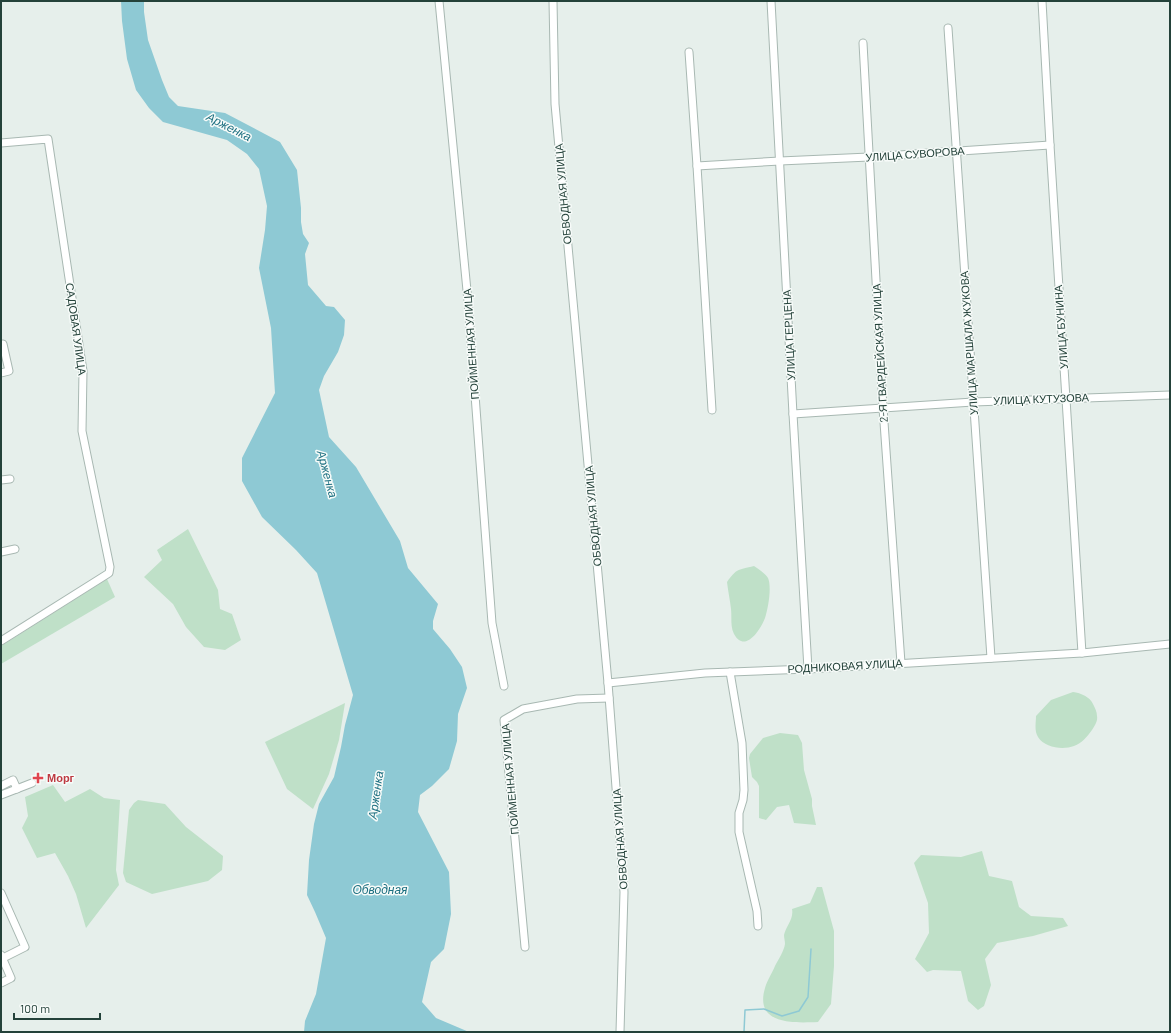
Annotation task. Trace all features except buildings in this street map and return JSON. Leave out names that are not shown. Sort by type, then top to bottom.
[{"type":"street","name":"ПОЙМЕННАЯ УЛИЦА","points":[[438,1],[468,301],[492,623],[504,686]]},
{"type":"street","name":"ОБВОДНАЯ УЛИЦА","points":[[552,1],[555,104],[610,698],[624,892],[620,1032]]},
{"type":"street","name":"УЛИЦА ГЕРЦЕНА","points":[[770,1],[808,669]]},
{"type":"street","name":"УЛИЦА БУНИНА","points":[[1042,1],[1082,653]]},
{"type":"street","name":"УЛИЦА МАРШАЛА ЖУКОВА","points":[[948,28],[991,658]]},
{"type":"street","name":"2-Я ГВАРДЕЙСКАЯ УЛИЦА","points":[[863,43],[883,408],[901,663]]},
{"type":"street","points":[[689,52],[712,410]]},
{"type":"street","name":"САДОВАЯ УЛИЦА","points":[[1,144],[48,139],[83,371],[82,431],[110,567],[109,573],[1,641]]},
{"type":"street","name":"УЛИЦА СУВОРОВА","points":[[697,166],[869,157],[1050,145]]},
{"type":"street","points":[[1,373],[9,371],[3,344]]},
{"type":"street","name":"УЛИЦА КУТУЗОВА","points":[[793,414],[973,402],[1170,394]]},
{"type":"street","points":[[1,480],[10,479]]},
{"type":"street","points":[[1,552],[15,549]]},
{"type":"street","name":"РОДНИКОВАЯ УЛИЦА","points":[[608,683],[705,673],[808,669],[1082,653],[1170,644]]},
{"type":"street","points":[[730,672],[742,742],[744,790],[740,813],[739,832],[757,910],[758,926]]},
{"type":"street","name":"ПОЙМЕННАЯ УЛИЦА","points":[[524,947],[504,720],[523,709],[577,698],[610,698]]},
{"type":"street","points":[[1,786],[13,780],[17,789]]},
{"type":"street","points":[[1,795],[32,783]]},
{"type":"street","points":[[1,893],[25,947],[2,956],[11,978],[1,983]]},
{"type":"green space","points":[[188,529],[218,590],[220,609],[232,614],[241,640],[225,650],[204,647],[186,627],[173,604],[144,577],[162,560],[157,550]]},
{"type":"green space","points":[[754,566],[768,578],[770,592],[765,618],[760,628],[752,638],[748,641],[743,641],[738,640],[733,631],[727,582],[738,570]]},
{"type":"green space","points":[[107,579],[115,597],[1,664],[1,646]]},
{"type":"green space","points":[[1073,692],[1085,696],[1092,702],[1097,714],[1095,725],[1084,740],[1074,746],[1060,748],[1045,744],[1037,735],[1036,716],[1051,700]]},
{"type":"green space","points":[[345,703],[339,740],[329,774],[313,809],[287,789],[265,742]]},
{"type":"green space","points":[[780,733],[798,735],[802,743],[804,770],[812,799],[816,825],[794,823],[789,805],[777,807],[766,820],[759,818],[759,786],[752,777],[749,758],[750,754],[763,738]]},
{"type":"green space","points":[[53,785],[65,802],[90,789],[104,798],[120,800],[116,870],[119,885],[86,928],[76,894],[55,853],[37,858],[22,828],[28,816],[25,797]]},
{"type":"green space","points":[[138,800],[165,804],[186,827],[223,856],[222,870],[208,881],[152,894],[126,882],[123,873],[129,810]]},
{"type":"green space","points":[[982,851],[989,876],[1012,881],[1019,907],[1031,916],[1063,918],[1068,926],[1033,936],[997,943],[985,959],[991,985],[984,1006],[978,1010],[968,1001],[961,971],[933,970],[927,972],[915,959],[929,933],[928,903],[914,863],[921,855],[961,857]]},
{"type":"green space","points":[[817,887],[822,887],[834,931],[834,966],[831,1004],[818,1022],[798,1022],[778,1019],[765,1009],[763,1000],[765,988],[783,950],[785,944],[784,935],[792,916],[792,909],[810,903]]},
{"type":"water","name":"Обводная","points":[[121,1],[144,1],[148,40],[169,97],[178,106],[225,113],[280,142],[297,170],[301,222],[303,234],[309,243],[305,254],[308,285],[326,306],[334,307],[345,320],[344,335],[338,352],[324,376],[319,390],[329,437],[356,467],[400,541],[408,568],[438,604],[433,621],[433,629],[450,649],[462,667],[467,688],[458,714],[457,741],[449,769],[432,786],[420,795],[418,812],[449,872],[451,914],[444,949],[431,962],[422,1002],[436,1018],[469,1032],[304,1032],[305,1021],[316,994],[326,938],[307,895],[309,860],[314,824],[319,804],[334,777],[353,695],[317,573],[262,517],[242,481],[242,458],[275,393],[271,328],[259,268],[267,206],[259,169],[247,154],[227,140],[163,122],[149,108],[136,90],[127,59]]},
{"type":"waterway","points":[[744,1032],[745,1010],[764,1009],[782,1016],[799,1011],[808,997],[811,949]]},
{"type":"place","name":"Морг","points":[[38,778]]},
{"type":"water label","name":"Арженка","points":[[229,127]]},
{"type":"water label","name":"Арженка","points":[[327,474]]},
{"type":"water label","name":"Арженка","points":[[376,795]]}]
